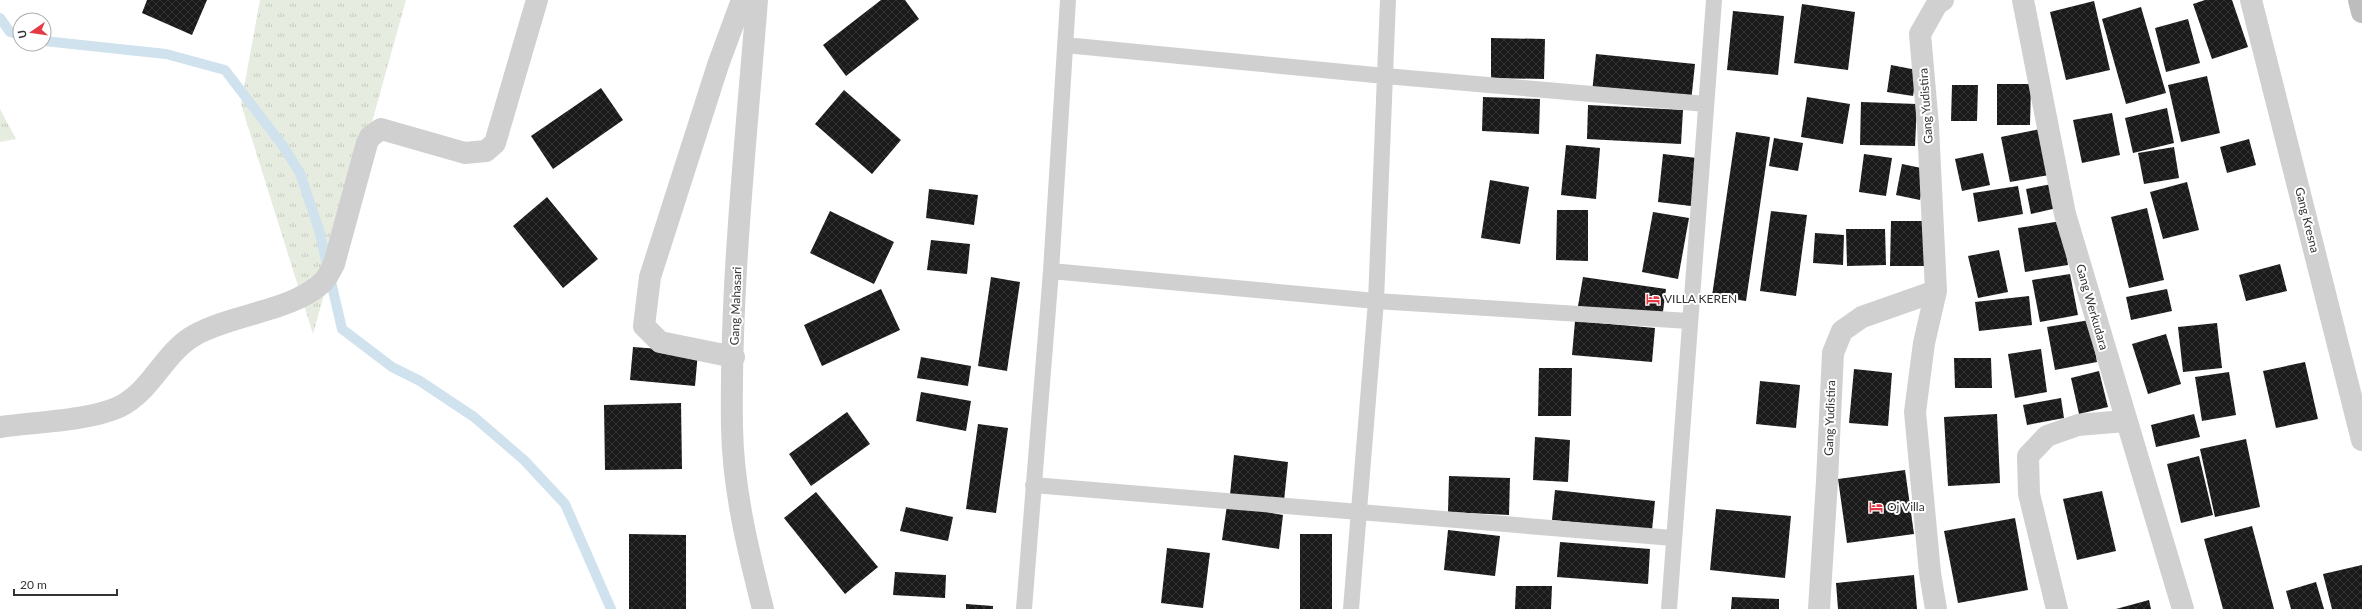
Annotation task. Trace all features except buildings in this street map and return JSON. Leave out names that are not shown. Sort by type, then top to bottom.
[{"type":"street","points":[[0,426],[98,414],[120,406],[138,394],[178,346],[196,334],[307,294],[324,281],[334,264],[367,143],[378,130],[381,129],[465,153],[486,151],[495,143],[537,0]]},
{"type":"street","points":[[734,357],[660,342],[644,326],[650,277],[718,65],[742,0]]},
{"type":"street","name":"Gang Mahasari","points":[[757,0],[736,284],[732,428],[743,528],[763,609]]},
{"type":"street","name":"Gang Yudistira","points":[[1936,609],[1930,573],[1915,412],[1924,343],[1936,291],[1928,126],[1920,34],[1937,4],[1943,0]]},
{"type":"street","name":"Gang Werkudara","points":[[2023,0],[2065,214],[2182,609]]},
{"type":"street","name":"Gang Kresna","points":[[2252,0],[2362,440]]},
{"type":"street","points":[[2359,0],[2362,12]]},
{"type":"street","name":"Gang Yudistira","points":[[1819,609],[1833,353],[1842,331],[1862,317],[1936,291]]},
{"type":"street","points":[[2057,609],[2029,494],[2028,456],[2047,436],[2078,425],[2126,421]]},
{"type":"lane","points":[[1024,609],[1051,271],[1068,0]]},
{"type":"lane","points":[[1351,609],[1376,301],[1388,0]]},
{"type":"lane","points":[[1669,609],[1689,321],[1714,0]]},
{"type":"lane","points":[[1065,45],[1385,76],[1706,104]]},
{"type":"lane","points":[[1051,271],[1376,301],[1689,321]]},
{"type":"lane","points":[[1033,485],[1674,538]]},
{"type":"green space","points":[[260,0],[406,0],[313,334],[241,104]]},
{"type":"green space","points":[[0,109],[16,139],[0,142]]},
{"type":"waterway","points":[[0,18],[12,33]]},
{"type":"waterway","points":[[52,42],[166,54],[225,70],[283,146],[300,173],[319,230],[342,329],[392,367],[420,381],[474,417],[524,460],[565,504],[611,609]]},
{"type":"place","name":"VILLA KEREN","points":[[1653,299]]},
{"type":"place","name":"Oj Villa","points":[[1876,507]]}]
